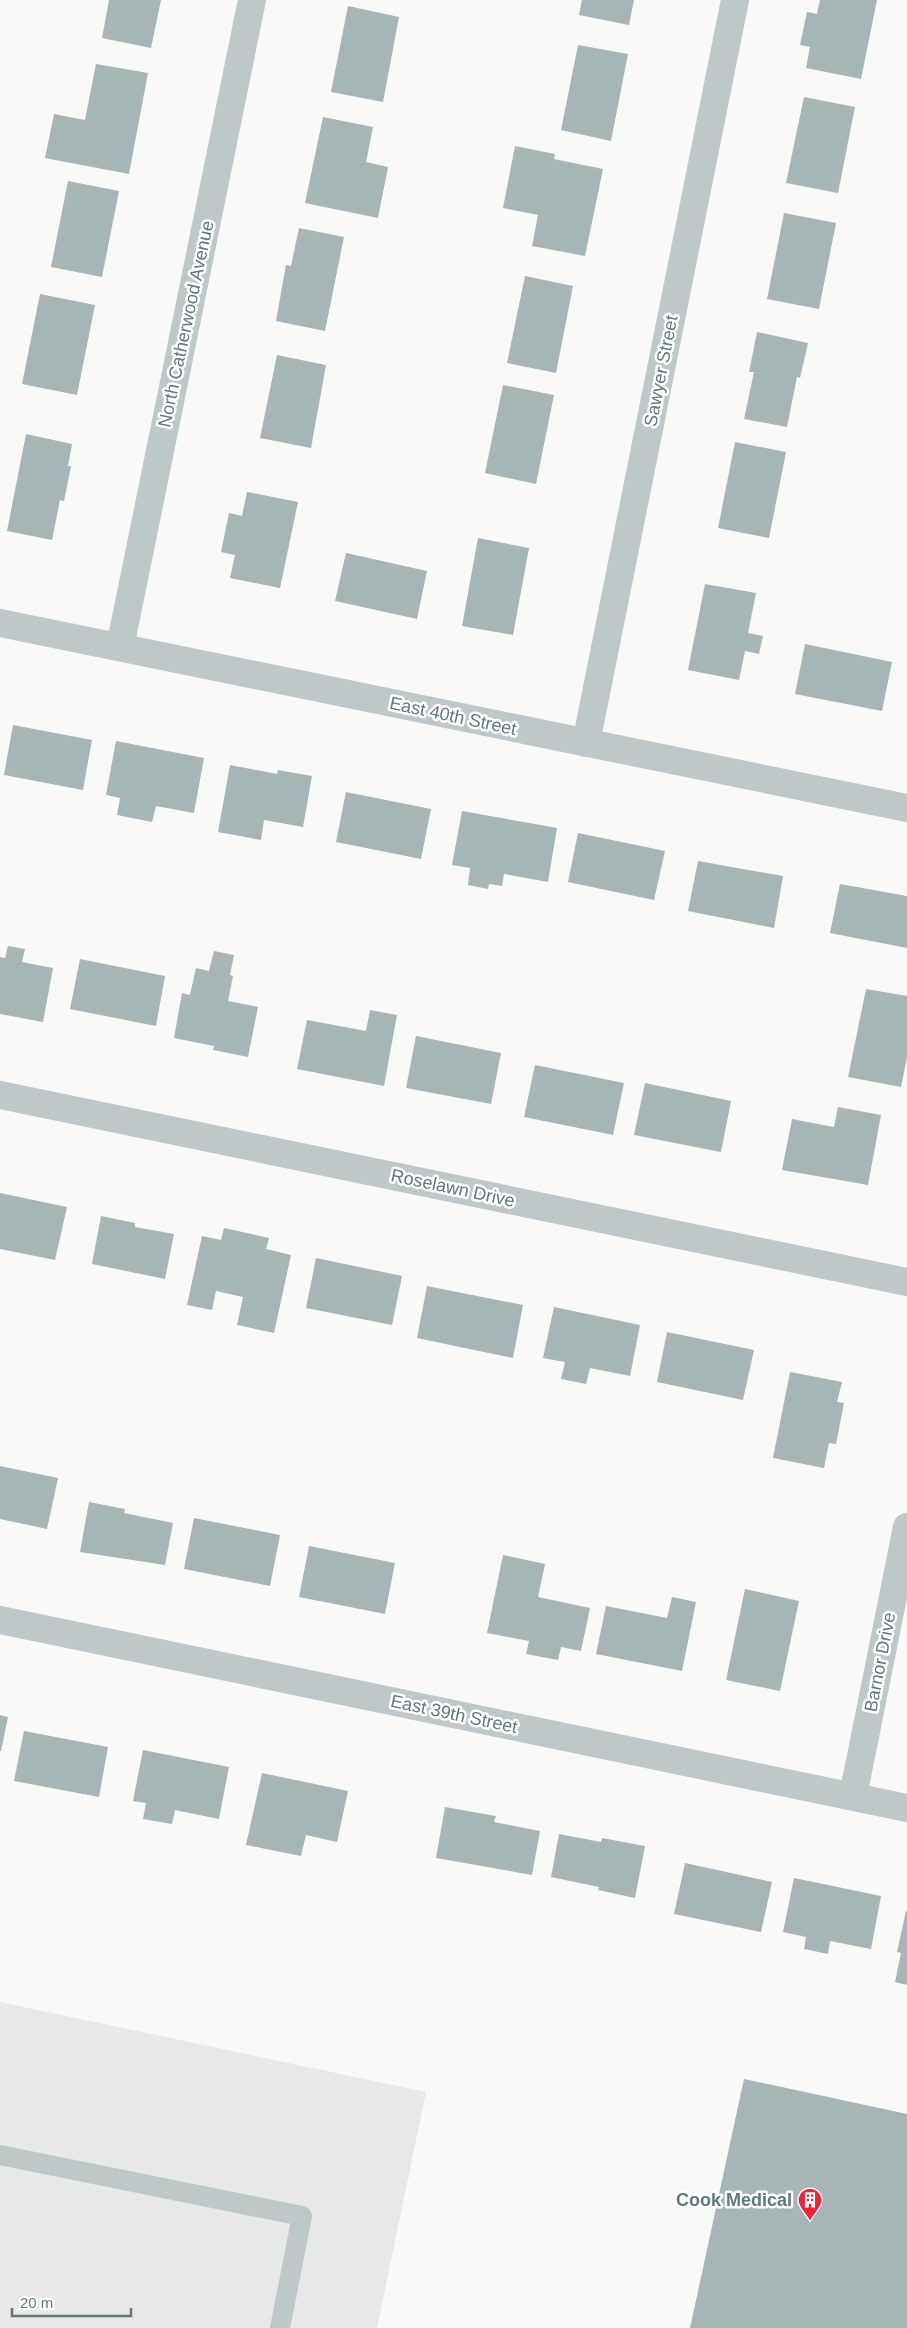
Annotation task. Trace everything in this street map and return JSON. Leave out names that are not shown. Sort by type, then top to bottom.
[{"type":"street","name":"North Catherwood Avenue","points":[[120,648],[252,0]]},
{"type":"street","name":"Sawyer Street","points":[[586,742],[735,0]]},
{"type":"street","name":"East 40th Street","points":[[0,623],[907,808]]},
{"type":"street","name":"Roselawn Drive","points":[[0,1095],[907,1282]]},
{"type":"street","name":"Barnor Drive","points":[[853,1796],[907,1527]]},
{"type":"street","name":"East 39th Street","points":[[0,1620],[907,1808]]},
{"type":"lane","points":[[0,2154],[302,2216],[280,2328]]},
{"type":"shaded area","points":[[0,2002],[426,2092],[377,2328],[0,2328]]},
{"type":"building","points":[[109,0],[161,0],[151,48],[102,38]]},
{"type":"building","points":[[582,0],[634,0],[629,25],[579,15]]},
{"type":"building","points":[[820,0],[877,0],[861,79],[806,68],[810,47],[800,45],[807,12],[817,14]]},
{"type":"building","points":[[348,6],[399,17],[383,102],[331,92]]},
{"type":"building","points":[[578,45],[628,54],[611,141],[561,130]]},
{"type":"building","points":[[96,64],[148,73],[129,174],[45,158],[54,114],[85,120]]},
{"type":"building","points":[[804,97],[855,107],[838,193],[786,183]]},
{"type":"building","points":[[323,117],[373,127],[366,162],[388,167],[378,218],[305,203]]},
{"type":"building","points":[[515,146],[555,154],[554,159],[603,169],[585,256],[532,246],[538,215],[503,208]]},
{"type":"building","points":[[68,181],[119,191],[102,277],[51,267]]},
{"type":"building","points":[[784,213],[836,223],[819,309],[767,299]]},
{"type":"building","points":[[299,228],[344,237],[325,331],[276,321],[286,265],[291,266]]},
{"type":"building","points":[[525,276],[573,286],[556,373],[507,363]]},
{"type":"building","points":[[40,294],[95,305],[77,395],[22,384]]},
{"type":"building","points":[[757,332],[808,343],[800,378],[797,377],[787,427],[744,419],[754,372],[749,372]]},
{"type":"building","points":[[277,355],[326,365],[311,448],[260,438]]},
{"type":"building","points":[[503,385],[554,395],[536,484],[485,473]]},
{"type":"building","points":[[26,434],[72,444],[68,466],[71,466],[64,501],[60,500],[52,540],[7,531]]},
{"type":"building","points":[[735,442],[786,452],[769,538],[718,528]]},
{"type":"building","points":[[247,492],[298,502],[280,588],[230,578],[235,555],[221,552],[229,513],[242,516]]},
{"type":"building","points":[[478,538],[529,548],[513,635],[462,626]]},
{"type":"building","points":[[346,553],[427,571],[417,619],[335,601]]},
{"type":"building","points":[[705,584],[756,593],[748,633],[763,636],[759,654],[745,651],[739,680],[688,670]]},
{"type":"building","points":[[805,644],[892,662],[882,711],[795,694]]},
{"type":"building","points":[[13,725],[92,740],[83,790],[4,775]]},
{"type":"building","points":[[116,741],[204,758],[194,813],[156,806],[152,822],[117,815],[120,798],[106,795]]},
{"type":"building","points":[[230,765],[277,774],[278,770],[312,776],[303,827],[264,820],[261,840],[218,832]]},
{"type":"building","points":[[346,792],[431,809],[421,859],[336,842]]},
{"type":"building","points":[[462,811],[557,828],[548,882],[504,874],[502,886],[489,884],[488,889],[468,885],[470,868],[452,865]]},
{"type":"building","points":[[578,833],[665,851],[654,900],[568,882]]},
{"type":"building","points":[[698,861],[783,876],[774,928],[688,911]]},
{"type":"building","points":[[840,884],[907,896],[907,948],[830,933]]},
{"type":"building","points":[[8,946],[25,949],[22,962],[53,968],[43,1022],[0,1014],[0,957],[5,958]]},
{"type":"building","points":[[214,951],[234,955],[230,975],[233,976],[228,1001],[258,1007],[248,1057],[213,1050],[214,1046],[174,1038],[182,993],[190,995],[196,968],[209,971]]},
{"type":"building","points":[[80,959],[165,976],[156,1026],[70,1009]]},
{"type":"building","points":[[866,989],[907,996],[907,1057],[901,1087],[848,1077]]},
{"type":"building","points":[[370,1010],[397,1015],[384,1086],[297,1069],[307,1020],[366,1031]]},
{"type":"building","points":[[416,1036],[501,1053],[491,1104],[406,1088]]},
{"type":"building","points":[[535,1065],[624,1083],[613,1135],[524,1117]]},
{"type":"building","points":[[645,1083],[731,1101],[721,1152],[634,1135]]},
{"type":"building","points":[[838,1107],[881,1115],[868,1185],[782,1170],[792,1119],[834,1127]]},
{"type":"building","points":[[0,1193],[67,1207],[55,1260],[0,1249]]},
{"type":"building","points":[[101,1216],[135,1223],[135,1227],[174,1234],[165,1279],[92,1264]]},
{"type":"building","points":[[224,1228],[269,1238],[266,1249],[291,1255],[274,1333],[237,1325],[243,1297],[216,1291],[212,1310],[187,1305],[202,1236],[221,1240]]},
{"type":"building","points":[[316,1258],[402,1276],[392,1325],[306,1308]]},
{"type":"building","points":[[427,1286],[523,1305],[513,1358],[417,1338]]},
{"type":"building","points":[[554,1307],[640,1325],[630,1376],[590,1368],[586,1384],[561,1379],[565,1362],[543,1358]]},
{"type":"building","points":[[667,1332],[754,1350],[743,1400],[657,1382]]},
{"type":"building","points":[[790,1372],[842,1382],[837,1402],[844,1403],[836,1444],[829,1443],[824,1468],[773,1458]]},
{"type":"building","points":[[0,1466],[58,1478],[47,1529],[0,1519]]},
{"type":"building","points":[[89,1502],[125,1509],[124,1513],[173,1523],[165,1565],[80,1552]]},
{"type":"building","points":[[194,1518],[280,1535],[270,1586],[184,1569]]},
{"type":"building","points":[[309,1546],[395,1563],[385,1614],[299,1597]]},
{"type":"building","points":[[503,1555],[545,1564],[538,1597],[590,1608],[581,1651],[561,1647],[558,1660],[526,1654],[529,1641],[487,1633]]},
{"type":"building","points":[[745,1589],[799,1601],[780,1691],[726,1680]]},
{"type":"building","points":[[672,1597],[696,1602],[682,1671],[596,1654],[606,1606],[667,1618]]},
{"type":"building","points":[[0,1715],[8,1717],[1,1751],[0,1751]]},
{"type":"building","points":[[24,1731],[108,1747],[99,1797],[14,1781]]},
{"type":"building","points":[[143,1750],[229,1767],[219,1819],[175,1810],[172,1824],[143,1819],[146,1803],[133,1801]]},
{"type":"building","points":[[262,1773],[348,1791],[337,1842],[306,1835],[301,1856],[246,1845]]},
{"type":"building","points":[[445,1807],[496,1816],[494,1822],[540,1831],[532,1875],[436,1858]]},
{"type":"building","points":[[559,1834],[601,1842],[602,1838],[645,1846],[635,1898],[598,1890],[599,1887],[551,1877]]},
{"type":"building","points":[[685,1863],[772,1882],[761,1932],[674,1914]]},
{"type":"building","points":[[794,1878],[881,1896],[871,1949],[830,1941],[828,1954],[804,1949],[806,1937],[783,1932]]},
{"type":"building","points":[[906,1911],[907,1985],[895,1982],[901,1953],[897,1952]]},
{"type":"building","name":"Cook Medical","points":[[744,2079],[907,2114],[907,2328],[690,2328]]},
{"type":"place","name":"Cook Medical","points":[[810,2221]]}]
